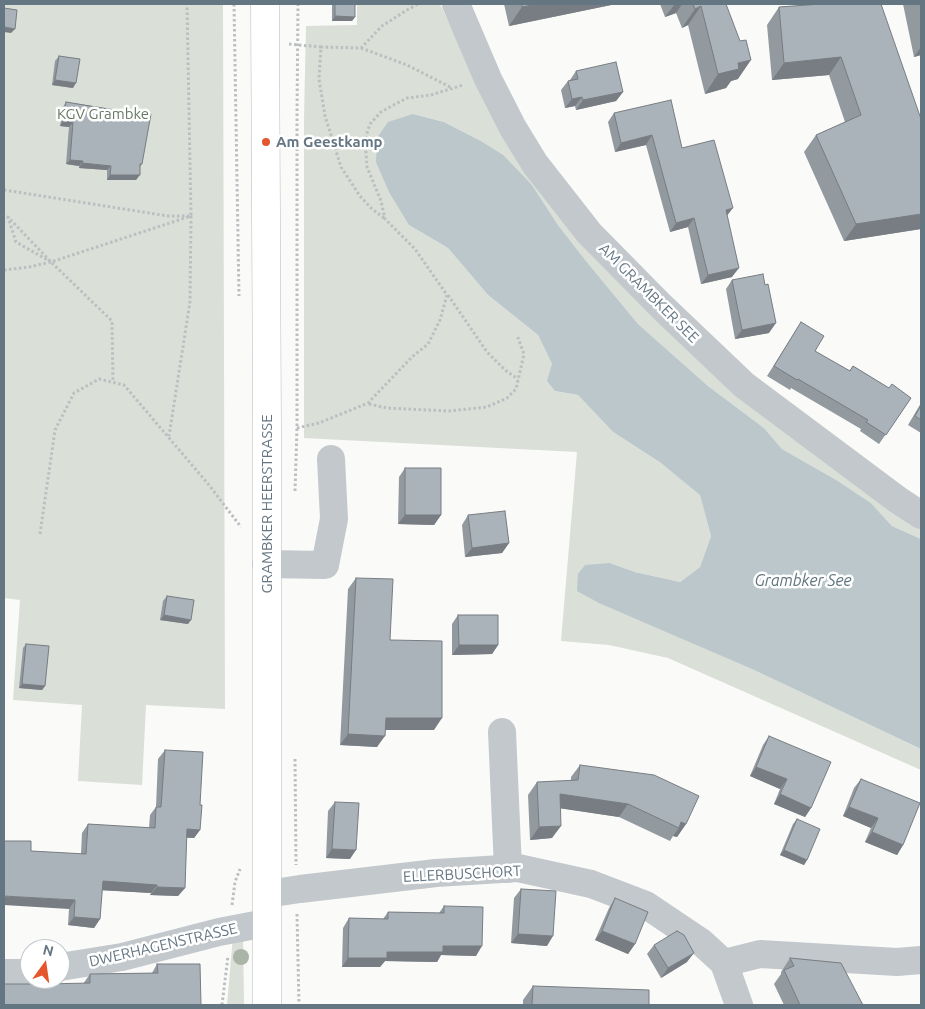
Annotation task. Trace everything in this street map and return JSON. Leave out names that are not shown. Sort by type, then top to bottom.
[{"type":"main road","name":"GRAMBKER HEERSTRASSE","points":[[266,4],[267,1005]]},
{"type":"street","name":"AM GRAMBKER SEE","points":[[456,4],[488,79],[512,128],[535,164],[589,233],[744,386],[921,515]]},
{"type":"street","points":[[266,564],[325,565],[334,519],[331,460]]},
{"type":"street","points":[[502,732],[508,869]]},
{"type":"street","name":"ELLERBUSCHORT","points":[[266,894],[436,874],[518,868],[591,884],[646,905],[701,942],[724,963],[738,1005]]},
{"type":"street","name":"DWERHAGENSTRASSE","points":[[70,965],[122,957],[219,932],[266,923]]},
{"type":"street","points":[[724,963],[760,954],[897,962],[921,960]]},
{"type":"street","points":[[4,972],[20,973]]},
{"type":"path","points":[[168,437],[190,302],[187,4]]},
{"type":"path","points":[[234,4],[239,303]]},
{"type":"path","points":[[294,497],[297,428],[298,4]]},
{"type":"path","points":[[361,48],[382,26],[418,4]]},
{"type":"path","points":[[266,41],[321,47],[361,48],[407,65],[452,88]]},
{"type":"path","points":[[321,47],[320,88],[325,116],[340,167],[360,196],[415,249],[487,352],[505,370],[518,379]]},
{"type":"path","points":[[385,219],[367,167],[365,139],[370,124],[381,112],[407,98],[431,95],[488,79]]},
{"type":"path","points":[[4,190],[168,216],[190,216]]},
{"type":"path","points":[[4,212],[51,262],[112,321],[113,382]]},
{"type":"path","points":[[4,270],[51,262],[190,216]]},
{"type":"path","points":[[8,217],[16,242],[51,262]]},
{"type":"path","points":[[297,428],[319,423],[368,404],[428,344],[440,320],[447,295]]},
{"type":"path","points":[[368,404],[387,408],[449,411],[487,407],[507,398],[516,388],[524,354],[517,335]]},
{"type":"path","points":[[40,534],[55,430],[74,393],[99,379],[124,385],[209,485],[242,529],[242,519]]},
{"type":"path","points":[[294,752],[299,1005]]},
{"type":"green space","name":"KGV Grambke","points":[[4,4],[223,4],[225,709],[146,705],[142,785],[78,781],[82,705],[13,700],[20,600],[4,598]]},
{"type":"green space","points":[[357,4],[440,4],[478,84],[568,220],[921,526],[921,539],[892,526],[871,503],[838,481],[782,449],[764,428],[708,386],[638,324],[558,225],[532,185],[479,140],[444,122],[413,114],[409,225],[448,248],[488,295],[538,335],[552,364],[555,391],[578,395],[613,432],[661,463],[700,494],[711,536],[700,567],[680,582],[635,572],[610,563],[640,620],[754,670],[921,749],[921,770],[668,658],[609,645],[561,641],[577,452],[304,438],[304,119],[306,26],[357,25]]},
{"type":"green space","points":[[233,936],[243,937],[244,1005],[227,1005]]},
{"type":"water","name":"Grambker See","points":[[413,114],[444,122],[503,155],[532,185],[558,225],[638,324],[708,386],[764,428],[782,449],[838,481],[871,503],[892,526],[921,539],[921,749],[754,670],[599,603],[577,591],[578,574],[585,565],[610,563],[635,572],[680,582],[700,567],[711,536],[700,495],[661,463],[613,432],[578,395],[555,391],[547,381],[552,364],[538,335],[488,295],[448,248],[409,225],[389,192],[376,162],[377,138],[388,122]]},
{"type":"building","points":[[335,4],[355,4],[355,17],[335,16]]},
{"type":"building","points":[[522,4],[537,4],[522,7]]},
{"type":"building","points":[[693,4],[726,4],[740,41],[746,40],[751,60],[738,63],[739,69],[718,74],[701,6],[695,9]]},
{"type":"building","points":[[821,4],[881,4],[921,119],[921,214],[856,224],[816,135],[861,115],[841,57],[784,63],[779,7]]},
{"type":"building","points":[[4,8],[17,10],[15,29],[4,27]]},
{"type":"building","points":[[59,56],[80,59],[76,83],[55,80]]},
{"type":"building","points":[[616,62],[623,92],[583,100],[582,97],[572,99],[568,81],[578,79],[576,71]]},
{"type":"building","points":[[671,100],[682,148],[714,140],[733,208],[726,210],[739,268],[708,275],[694,218],[676,223],[652,135],[621,143],[614,113]]},
{"type":"building","points":[[66,102],[126,112],[126,110],[151,114],[142,164],[140,164],[140,175],[110,175],[111,166],[70,160],[73,122],[63,121]]},
{"type":"building","points":[[763,274],[765,285],[768,284],[776,323],[742,330],[732,280]]},
{"type":"building","points":[[801,322],[824,336],[815,351],[850,371],[853,366],[889,388],[892,384],[911,398],[886,435],[866,422],[868,420],[774,366]]},
{"type":"building","points":[[921,405],[921,420],[915,416]]},
{"type":"building","points":[[405,468],[441,468],[441,515],[405,515]]},
{"type":"building","points":[[505,511],[509,543],[472,548],[468,515]]},
{"type":"building","points":[[356,578],[393,579],[390,640],[442,641],[442,718],[386,718],[385,736],[348,734]]},
{"type":"building","points":[[167,596],[194,600],[191,620],[164,615]]},
{"type":"building","points":[[458,615],[498,615],[498,645],[459,645]]},
{"type":"building","points":[[26,644],[49,646],[45,686],[22,684]]},
{"type":"building","points":[[769,736],[831,762],[811,808],[780,794],[787,779],[756,767]]},
{"type":"building","points":[[165,750],[203,752],[200,830],[187,829],[185,888],[103,881],[100,919],[74,917],[75,900],[4,896],[4,841],[31,841],[31,851],[86,854],[88,824],[155,828],[156,807],[161,807]]},
{"type":"building","points":[[580,765],[654,775],[699,796],[686,824],[681,822],[679,828],[628,804],[560,794],[561,826],[539,827],[537,782],[578,780]]},
{"type":"building","points":[[861,779],[920,803],[903,845],[872,832],[878,818],[849,807]]},
{"type":"building","points":[[335,802],[359,803],[356,850],[332,849]]},
{"type":"building","points":[[797,819],[820,829],[807,860],[784,850]]},
{"type":"building","points":[[521,889],[556,891],[553,936],[518,934]]},
{"type":"building","points":[[615,898],[648,912],[635,944],[602,931]]},
{"type":"building","points":[[444,906],[483,907],[482,946],[443,946],[443,952],[387,952],[387,958],[348,958],[349,918],[388,919],[388,912],[444,913]]},
{"type":"building","points":[[677,931],[684,935],[694,953],[668,968],[654,945]]},
{"type":"building","points":[[790,958],[841,963],[863,1005],[800,1005],[784,970],[794,966]]},
{"type":"building","points":[[157,964],[200,964],[201,1005],[4,1005],[4,984],[20,984],[20,989],[70,989],[70,983],[90,983],[90,974],[158,973]]},
{"type":"building","points":[[533,986],[649,990],[649,1005],[532,1005]]},
{"type":"place","name":"Am Geestkamp","points":[[266,142]]}]
